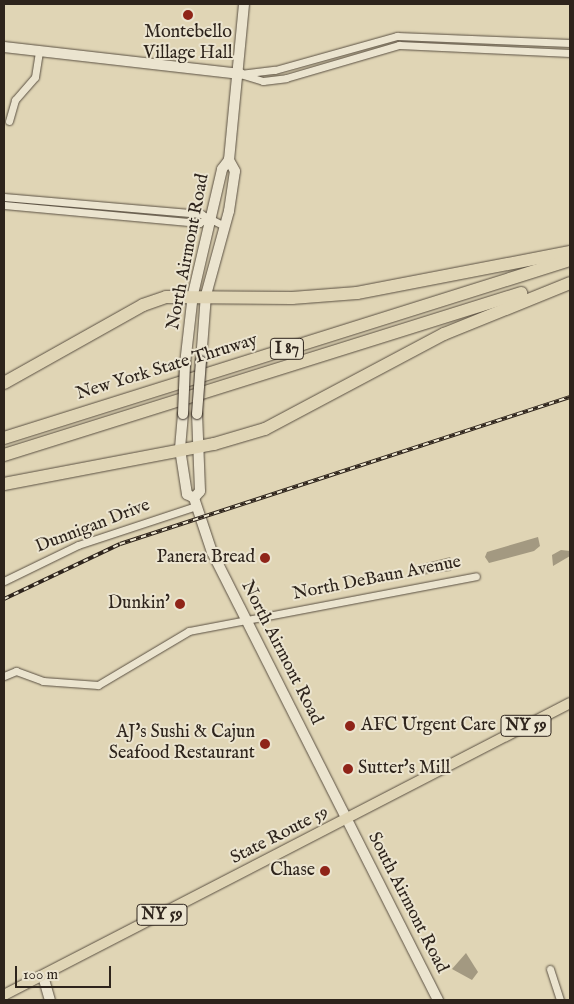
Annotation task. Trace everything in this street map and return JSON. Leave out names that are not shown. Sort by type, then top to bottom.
[{"type":"highway","points":[[4,383],[143,305],[193,294],[285,298],[357,293],[570,252]]},
{"type":"highway","name":"New York State Thruway","points":[[4,438],[570,260]]},
{"type":"highway","name":"New York State Thruway","points":[[4,455],[570,277]]},
{"type":"highway","points":[[4,484],[197,446],[282,422],[444,334],[570,283]]},
{"type":"main road","name":"State Route 59","points":[[4,995],[570,703]]},
{"type":"street","name":"North Airmont Road","points":[[244,4],[240,74],[229,160],[222,168],[193,294],[185,364],[180,449],[187,494],[195,502],[246,620],[346,820]]},
{"type":"street","points":[[397,36],[397,45]]},
{"type":"street","points":[[4,47],[240,74],[270,80],[336,59],[397,36],[570,53]]},
{"type":"street","points":[[336,59],[397,45],[503,46],[570,44]]},
{"type":"street","points":[[9,121],[15,100],[35,76],[38,51]]},
{"type":"street","name":"North Airmont Road","points":[[195,502],[200,491],[197,414],[206,295],[225,226],[235,171],[229,160]]},
{"type":"street","points":[[4,197],[201,214],[209,220],[225,226]]},
{"type":"street","points":[[4,206],[199,224],[209,220]]},
{"type":"street","name":"Dunnigan Drive","points":[[4,581],[78,545],[195,502]]},
{"type":"street","name":"North DeBaun Avenue","points":[[4,676],[16,671],[44,681],[98,685],[182,634],[476,576]]},
{"type":"street","name":"South Airmont Road","points":[[346,820],[438,1000]]},
{"type":"street","points":[[550,969],[560,1000]]},
{"type":"street","points":[[43,976],[50,1000]]},
{"type":"shaded area","points":[[538,537],[540,546],[534,551],[489,563],[485,557],[487,552]]},
{"type":"shaded area","points":[[561,550],[570,551],[570,556],[553,566],[552,555]]},
{"type":"shaded area","points":[[450,557],[455,564],[451,571],[408,577],[414,566]]},
{"type":"shaded area","points":[[466,953],[478,972],[472,980],[452,969]]},
{"type":"railway","points":[[4,599],[120,544],[570,397]]},
{"type":"place","name":"Montebello Village Hall","points":[[188,15]]},
{"type":"place","name":"Panera Bread","points":[[265,558]]},
{"type":"place","name":"Dunkin'","points":[[180,604]]},
{"type":"place","name":"AFC Urgent Care","points":[[350,726]]},
{"type":"place","name":"AJ's Sushi & Cajun Seafood Restaurant","points":[[265,744]]},
{"type":"place","name":"Sutter's Mill","points":[[348,769]]},
{"type":"place","name":"Chase","points":[[325,871]]}]
